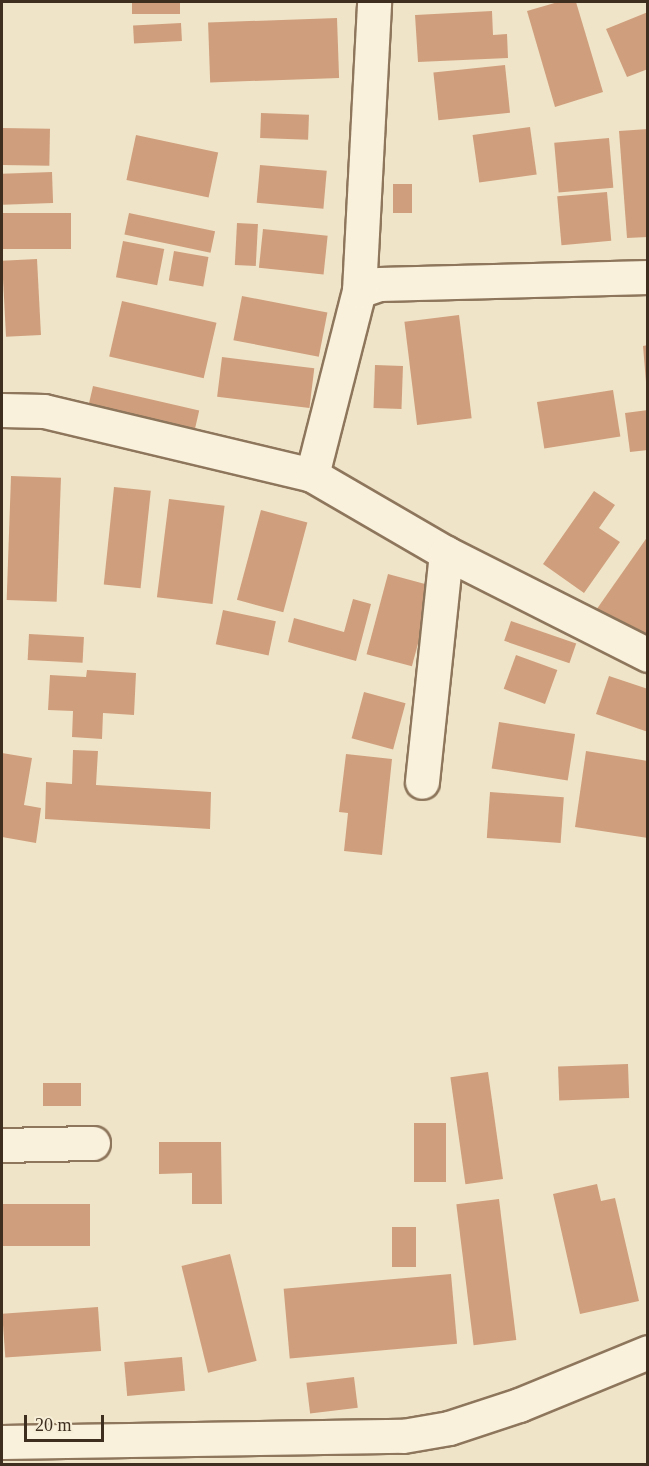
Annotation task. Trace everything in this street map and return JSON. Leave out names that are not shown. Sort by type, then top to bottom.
[{"type":"street","points":[[312,475],[359,291],[374,2]]},
{"type":"street","points":[[359,291],[379,284],[648,277]]},
{"type":"street","points":[[2,410],[44,411],[312,475],[446,554],[648,655]]},
{"type":"street","points":[[422,782],[446,554]]},
{"type":"street","points":[[2,1145],[93,1143]]},
{"type":"street","points":[[2,1442],[341,1450],[449,1428],[648,1352]]},
{"type":"building","points":[[132,2],[180,2],[180,14],[132,14]]},
{"type":"building","points":[[558,2],[576,2],[603,92],[555,107],[527,11]]},
{"type":"building","points":[[492,11],[493,35],[507,34],[508,58],[418,62],[415,15]]},
{"type":"building","points":[[648,12],[648,69],[627,77],[606,29]]},
{"type":"building","points":[[337,18],[339,78],[210,82],[208,23]]},
{"type":"building","points":[[181,23],[182,41],[134,43],[133,26]]},
{"type":"building","points":[[505,65],[510,113],[438,120],[433,73]]},
{"type":"building","points":[[261,113],[309,115],[308,140],[260,138]]},
{"type":"building","points":[[530,127],[537,175],[479,183],[473,135]]},
{"type":"building","points":[[2,128],[50,129],[49,166],[2,165]]},
{"type":"building","points":[[648,129],[648,237],[627,238],[619,131]]},
{"type":"building","points":[[136,135],[218,152],[209,197],[126,180]]},
{"type":"building","points":[[609,138],[613,188],[559,193],[554,143]]},
{"type":"building","points":[[260,165],[327,171],[323,209],[257,203]]},
{"type":"building","points":[[52,172],[53,203],[3,205],[2,174]]},
{"type":"building","points":[[393,184],[412,184],[412,213],[393,213]]},
{"type":"building","points":[[607,192],[611,241],[561,245],[557,196]]},
{"type":"building","points":[[2,213],[71,213],[71,249],[2,249]]},
{"type":"building","points":[[129,213],[215,231],[211,253],[124,235]]},
{"type":"building","points":[[237,223],[258,224],[256,266],[235,265]]},
{"type":"building","points":[[263,229],[328,236],[324,275],[259,268]]},
{"type":"building","points":[[123,241],[164,249],[157,285],[116,277]]},
{"type":"building","points":[[174,251],[208,257],[203,287],[169,281]]},
{"type":"building","points":[[37,259],[41,335],[6,337],[2,261]]},
{"type":"building","points":[[242,296],[327,313],[319,357],[233,340]]},
{"type":"building","points":[[122,301],[217,323],[204,378],[109,357]]},
{"type":"building","points":[[459,315],[472,418],[417,425],[404,322]]},
{"type":"building","points":[[648,345],[648,382],[646,382],[643,346]]},
{"type":"building","points":[[222,357],[314,368],[309,408],[217,397]]},
{"type":"building","points":[[375,365],[403,366],[401,409],[373,408]]},
{"type":"building","points":[[93,386],[199,411],[192,440],[86,415]]},
{"type":"building","points":[[613,390],[620,436],[544,448],[537,402]]},
{"type":"building","points":[[648,410],[648,450],[630,452],[625,413]]},
{"type":"building","points":[[11,476],[61,478],[57,602],[7,600]]},
{"type":"building","points":[[114,487],[151,491],[141,588],[104,584]]},
{"type":"building","points":[[594,491],[615,505],[599,528],[620,542],[584,593],[543,564]]},
{"type":"building","points":[[169,499],[225,506],[213,604],[157,597]]},
{"type":"building","points":[[261,510],[307,522],[283,612],[237,600]]},
{"type":"building","points":[[648,536],[648,651],[594,613]]},
{"type":"building","points":[[388,574],[433,586],[412,666],[367,654]]},
{"type":"building","points":[[353,599],[371,604],[356,661],[288,642],[294,618],[344,632]]},
{"type":"building","points":[[223,610],[276,621],[269,655],[216,644]]},
{"type":"building","points":[[511,621],[576,643],[569,663],[504,641]]},
{"type":"building","points":[[29,634],[84,637],[83,663],[28,660]]},
{"type":"building","points":[[516,655],[557,670],[545,704],[504,689]]},
{"type":"building","points":[[87,670],[136,673],[134,715],[103,713],[102,739],[72,737],[73,711],[48,710],[50,675],[86,677]]},
{"type":"building","points":[[609,676],[648,689],[648,732],[596,714]]},
{"type":"building","points":[[364,692],[406,703],[393,749],[352,738]]},
{"type":"building","points":[[499,722],[575,734],[568,780],[492,768]]},
{"type":"building","points":[[73,750],[98,751],[96,785],[211,792],[210,829],[45,819],[46,782],[72,784]]},
{"type":"building","points":[[586,751],[648,761],[648,838],[575,827]]},
{"type":"building","points":[[2,753],[32,758],[24,805],[41,808],[36,843],[2,837]]},
{"type":"building","points":[[346,754],[392,759],[382,855],[344,851],[348,813],[339,812]]},
{"type":"building","points":[[490,792],[564,797],[561,843],[487,838]]},
{"type":"building","points":[[628,1064],[629,1098],[559,1100],[558,1066]]},
{"type":"building","points":[[488,1072],[503,1179],[465,1184],[450,1077]]},
{"type":"building","points":[[43,1083],[81,1083],[81,1106],[43,1106]]},
{"type":"building","points":[[414,1123],[446,1123],[446,1182],[414,1182]]},
{"type":"building","points":[[159,1142],[221,1142],[222,1204],[192,1204],[192,1173],[159,1174]]},
{"type":"building","points":[[597,1184],[601,1201],[615,1198],[639,1301],[580,1314],[553,1194]]},
{"type":"building","points":[[499,1199],[516,1340],[474,1345],[456,1204]]},
{"type":"building","points":[[2,1204],[90,1204],[90,1246],[2,1246]]},
{"type":"building","points":[[392,1227],[416,1227],[416,1267],[392,1267]]},
{"type":"building","points":[[230,1254],[257,1361],[208,1373],[181,1266]]},
{"type":"building","points":[[451,1274],[457,1344],[290,1358],[284,1289]]},
{"type":"building","points":[[98,1307],[101,1351],[5,1358],[2,1314]]},
{"type":"building","points":[[182,1357],[185,1391],[127,1396],[124,1362]]},
{"type":"building","points":[[354,1377],[358,1408],[310,1414],[306,1383]]}]
